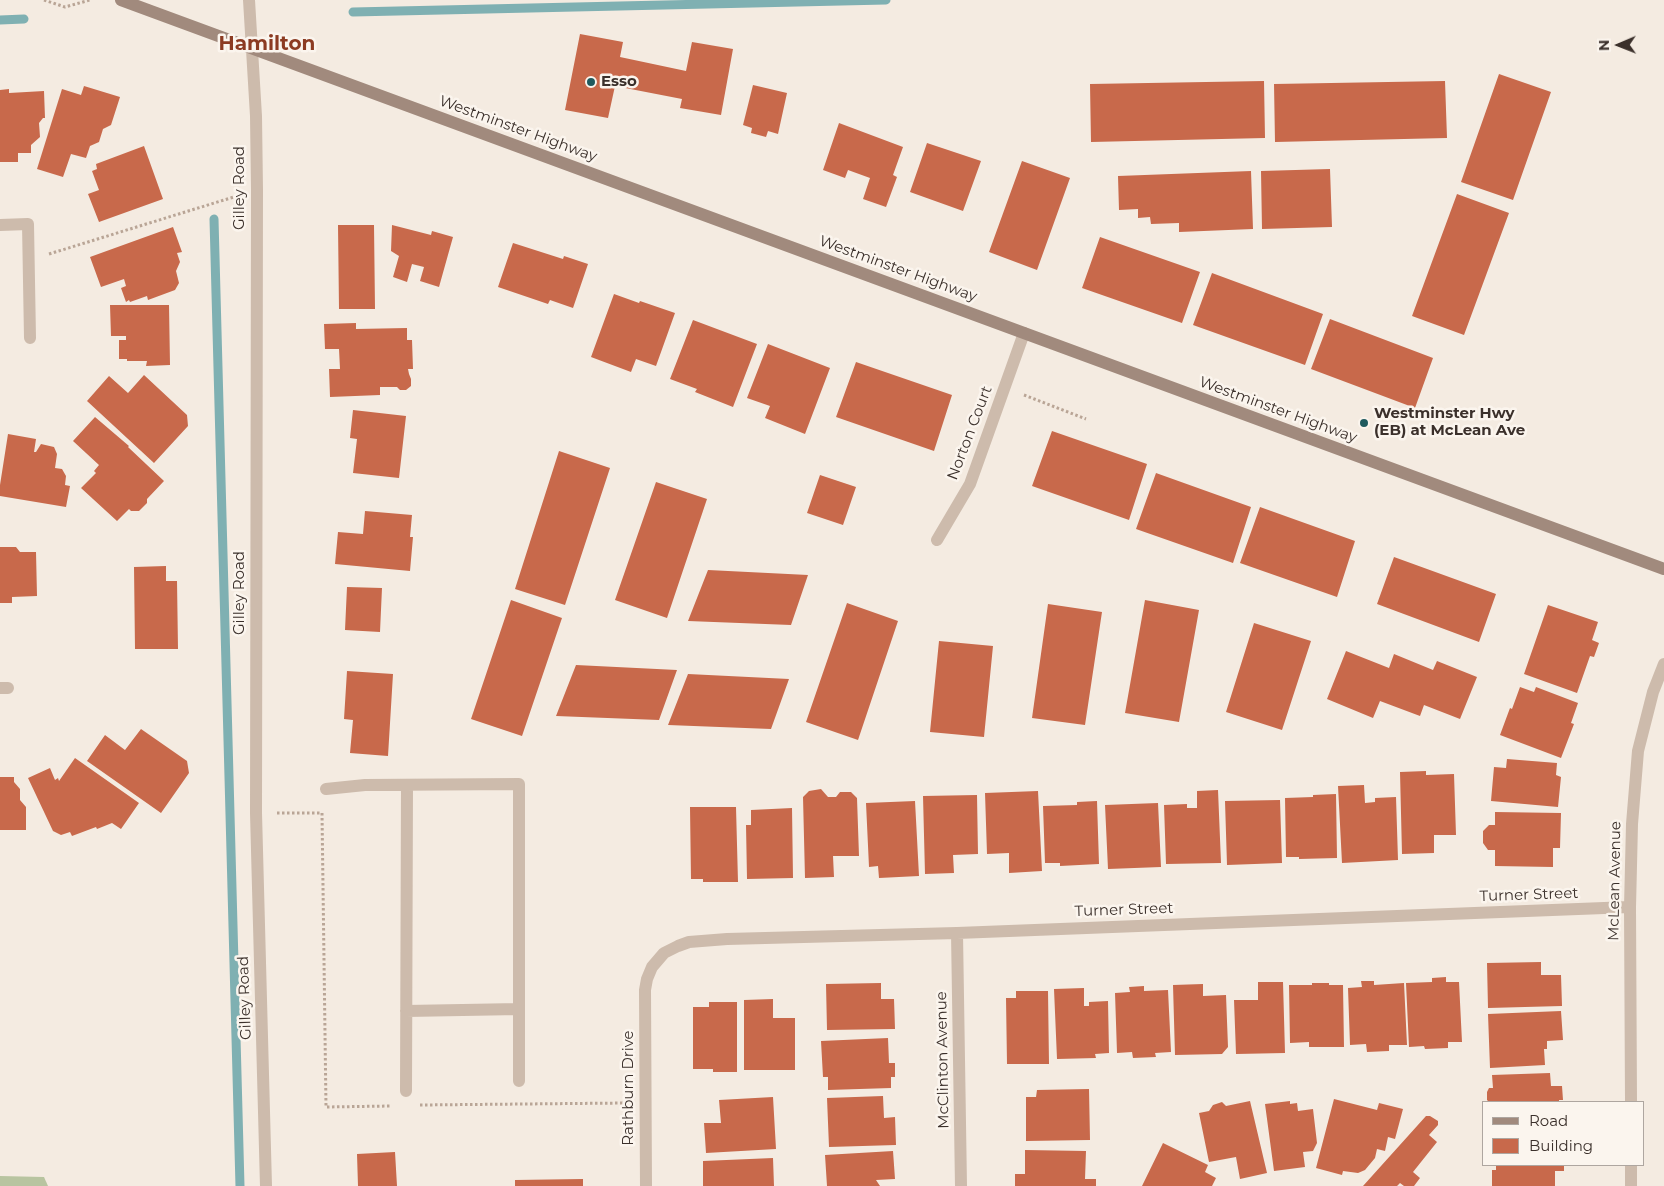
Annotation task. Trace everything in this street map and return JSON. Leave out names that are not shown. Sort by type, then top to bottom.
[{"type":"main road","name":"Westminster Highway","points":[[121,0],[1664,569]]},
{"type":"street","name":"Gilley Road","points":[[250,0],[256,116],[257,190],[256,813],[266,1186]]},
{"type":"street","points":[[0,225],[28,224],[30,338]]},
{"type":"street","name":"Norton Court","points":[[937,540],[970,484],[1024,333]]},
{"type":"street","name":"McLean Avenue","points":[[1631,1101],[1630,907],[1632,824],[1638,751],[1653,692],[1664,664]]},
{"type":"street","points":[[326,789],[365,785],[519,784],[518,1081]]},
{"type":"street","points":[[406,1091],[407,785]]},
{"type":"street","name":"Turner Street","points":[[645,990],[646,979],[652,967],[664,953],[689,942],[726,939],[957,933],[1630,907]]},
{"type":"street","name":"McClinton Avenue","points":[[957,933],[961,1186]]},
{"type":"street","name":"Rathburn Drive","points":[[645,990],[646,1186]]},
{"type":"street","points":[[406,1011],[519,1009]]},
{"type":"street","points":[[1631,1166],[1631,1186]]},
{"type":"path","points":[[44,0],[65,7],[90,0]]},
{"type":"path","points":[[29,260],[257,190]]},
{"type":"path","points":[[1020,394],[1086,419]]},
{"type":"green space","points":[[0,1176],[44,1177],[48,1186],[0,1186]]},
{"type":"building","points":[[580,34],[623,42],[620,57],[686,71],[692,42],[733,49],[721,115],[680,108],[682,99],[615,86],[608,118],[565,110]]},
{"type":"building","points":[[1499,74],[1551,92],[1513,200],[1461,182]]},
{"type":"building","points":[[1264,81],[1265,138],[1091,142],[1090,84]]},
{"type":"building","points":[[1445,81],[1447,138],[1275,142],[1274,84]]},
{"type":"building","points":[[753,85],[787,93],[778,134],[768,131],[766,137],[751,133],[752,128],[743,125]]},
{"type":"building","points":[[84,86],[120,97],[111,125],[103,129],[99,142],[90,146],[86,158],[71,154],[63,177],[37,169],[62,89],[81,95]]},
{"type":"building","points":[[9,89],[9,93],[44,91],[45,118],[39,123],[40,137],[31,145],[31,153],[18,153],[18,162],[0,162],[0,90]]},
{"type":"building","points":[[839,123],[903,147],[893,175],[897,177],[886,207],[863,199],[870,178],[848,170],[845,178],[823,170]]},
{"type":"building","points":[[927,143],[981,161],[963,211],[910,192]]},
{"type":"building","points":[[144,146],[163,199],[99,222],[88,194],[99,190],[92,171],[97,169],[96,164]]},
{"type":"building","points":[[1022,161],[1070,178],[1037,270],[989,252]]},
{"type":"building","points":[[1330,169],[1332,227],[1262,229],[1261,171]]},
{"type":"building","points":[[1251,171],[1253,229],[1179,232],[1179,223],[1151,224],[1150,217],[1138,218],[1138,209],[1119,210],[1118,176]]},
{"type":"building","points":[[1457,194],[1509,213],[1464,335],[1412,316]]},
{"type":"building","points":[[338,225],[374,225],[375,309],[339,309]]},
{"type":"building","points":[[392,225],[431,235],[432,231],[453,237],[439,287],[420,281],[424,267],[412,264],[407,282],[393,277],[399,256],[391,251]]},
{"type":"building","points":[[173,227],[182,252],[177,253],[180,262],[176,271],[179,283],[175,290],[148,300],[147,296],[126,302],[121,288],[126,286],[124,279],[101,287],[90,257]]},
{"type":"building","points":[[1100,237],[1200,272],[1182,323],[1082,288]]},
{"type":"building","points":[[513,243],[563,259],[564,256],[588,264],[573,308],[550,300],[548,304],[498,287]]},
{"type":"building","points":[[1212,273],[1323,314],[1305,365],[1193,325]]},
{"type":"building","points":[[614,294],[675,313],[656,366],[636,359],[631,372],[591,357]]},
{"type":"building","points":[[110,305],[169,305],[170,365],[146,366],[147,361],[119,359],[119,340],[126,340],[126,336],[111,336]]},
{"type":"building","points":[[1330,319],[1433,358],[1415,408],[1311,369]]},
{"type":"building","points":[[693,320],[757,344],[733,407],[695,392],[697,389],[670,379]]},
{"type":"building","points":[[356,323],[356,329],[407,328],[407,340],[412,340],[413,369],[408,369],[411,386],[406,390],[400,390],[397,387],[380,387],[380,395],[330,397],[329,369],[340,369],[339,349],[325,349],[324,324]]},
{"type":"building","points":[[768,344],[830,368],[805,434],[765,418],[770,406],[747,398]]},
{"type":"building","points":[[856,362],[952,395],[934,451],[836,417]]},
{"type":"building","points":[[144,375],[187,415],[188,426],[154,463],[87,401],[109,376],[128,393]]},
{"type":"building","points":[[353,410],[406,416],[399,478],[353,473],[357,439],[350,438]]},
{"type":"building","points":[[95,417],[129,446],[164,481],[147,499],[147,503],[139,511],[131,511],[129,509],[117,521],[81,488],[96,473],[94,471],[99,465],[73,441]]},
{"type":"building","points":[[1052,431],[1147,464],[1129,520],[1032,486]]},
{"type":"building","points":[[8,434],[36,439],[34,452],[36,452],[41,444],[54,447],[57,454],[55,468],[62,469],[66,476],[65,485],[70,486],[66,507],[0,496]]},
{"type":"building","points":[[559,451],[610,468],[565,605],[515,589]]},
{"type":"building","points":[[1156,473],[1251,507],[1233,563],[1136,529]]},
{"type":"building","points":[[820,475],[856,487],[843,525],[807,513]]},
{"type":"building","points":[[656,482],[707,499],[667,618],[615,600]]},
{"type":"building","points":[[1260,507],[1355,541],[1337,597],[1240,563]]},
{"type":"building","points":[[365,511],[412,515],[410,537],[413,537],[410,571],[335,564],[338,532],[363,534]]},
{"type":"building","points":[[0,547],[16,547],[20,552],[36,552],[37,596],[12,597],[12,603],[0,603]]},
{"type":"building","points":[[1394,557],[1496,594],[1479,642],[1377,604]]},
{"type":"building","points":[[166,566],[166,581],[177,581],[178,649],[135,649],[134,567]]},
{"type":"building","points":[[708,570],[808,575],[791,625],[688,621]]},
{"type":"building","points":[[347,587],[382,588],[380,632],[345,630]]},
{"type":"building","points":[[511,600],[562,618],[522,736],[471,719]]},
{"type":"building","points":[[1145,600],[1199,610],[1179,722],[1125,713]]},
{"type":"building","points":[[847,603],[898,621],[858,740],[806,722]]},
{"type":"building","points":[[1048,604],[1102,612],[1085,725],[1032,718]]},
{"type":"building","points":[[1548,605],[1598,622],[1592,640],[1599,643],[1594,657],[1590,656],[1577,693],[1524,674]]},
{"type":"building","points":[[1254,623],[1311,641],[1282,730],[1226,712]]},
{"type":"building","points":[[939,641],[993,646],[984,737],[930,732]]},
{"type":"building","points":[[1346,651],[1389,668],[1394,654],[1433,670],[1437,661],[1477,677],[1460,719],[1424,705],[1420,716],[1380,701],[1373,718],[1327,699]]},
{"type":"building","points":[[576,665],[677,670],[659,720],[556,716]]},
{"type":"building","points":[[347,671],[393,674],[388,756],[350,753],[353,720],[344,719]]},
{"type":"building","points":[[688,674],[789,679],[771,729],[668,725]]},
{"type":"building","points":[[1520,687],[1534,692],[1536,687],[1578,703],[1571,723],[1574,724],[1561,758],[1500,735]]},
{"type":"building","points":[[141,729],[187,761],[189,773],[161,813],[87,761],[105,735],[125,750]]},
{"type":"building","points":[[75,758],[139,803],[121,829],[112,823],[72,836],[70,832],[61,835],[53,831],[28,778],[50,768],[55,780],[58,778],[59,781]]},
{"type":"building","points":[[1507,759],[1557,763],[1556,775],[1561,777],[1558,807],[1491,801],[1494,767],[1506,768]]},
{"type":"building","points":[[1426,771],[1426,775],[1454,774],[1456,835],[1434,835],[1434,853],[1402,854],[1400,772]]},
{"type":"building","points":[[0,777],[14,777],[14,782],[20,789],[20,800],[26,807],[26,830],[0,830]]},
{"type":"building","points":[[1364,785],[1365,803],[1375,802],[1375,798],[1396,797],[1398,860],[1342,863],[1338,786]]},
{"type":"building","points":[[821,789],[828,797],[836,797],[840,792],[851,792],[857,798],[859,856],[833,856],[834,877],[805,878],[803,797],[809,791]]},
{"type":"building","points":[[1218,790],[1221,863],[1166,864],[1164,805],[1187,804],[1187,808],[1197,808],[1197,791]]},
{"type":"building","points":[[1038,791],[1042,871],[1009,873],[1009,853],[987,854],[985,793]]},
{"type":"building","points":[[1336,794],[1337,858],[1299,859],[1299,857],[1286,857],[1285,798]]},
{"type":"building","points":[[977,795],[978,854],[953,855],[954,873],[925,874],[923,796]]},
{"type":"building","points":[[1280,800],[1282,863],[1227,865],[1225,801]]},
{"type":"building","points":[[915,801],[919,876],[879,878],[878,866],[869,867],[866,803]]},
{"type":"building","points":[[1097,801],[1099,864],[1060,866],[1060,863],[1045,863],[1043,806],[1077,805],[1077,802]]},
{"type":"building","points":[[1158,803],[1161,867],[1108,869],[1105,805]]},
{"type":"building","points":[[690,807],[736,807],[738,882],[703,882],[703,879],[691,879]]},
{"type":"building","points":[[792,808],[793,878],[747,879],[746,825],[751,825],[751,810]]},
{"type":"building","points":[[1495,812],[1561,813],[1560,848],[1553,848],[1553,867],[1495,866],[1495,850],[1488,850],[1483,843],[1483,831],[1489,825],[1495,825]]},
{"type":"building","points":[[1541,962],[1541,975],[1561,975],[1562,1006],[1488,1008],[1487,963]]},
{"type":"building","points":[[1446,977],[1446,982],[1459,982],[1462,1042],[1448,1042],[1448,1048],[1425,1049],[1424,1046],[1409,1047],[1406,983],[1432,982],[1432,978]]},
{"type":"building","points":[[1361,981],[1374,981],[1374,985],[1404,983],[1407,1045],[1389,1045],[1389,1051],[1367,1052],[1366,1044],[1350,1045],[1348,988],[1362,987]]},
{"type":"building","points":[[1258,982],[1283,982],[1285,1053],[1236,1054],[1234,1000],[1258,1000]]},
{"type":"building","points":[[881,983],[881,999],[894,999],[895,1029],[827,1030],[826,984]]},
{"type":"building","points":[[1312,983],[1343,985],[1344,1047],[1309,1047],[1309,1042],[1290,1043],[1289,985],[1312,985]]},
{"type":"building","points":[[1203,984],[1203,996],[1226,995],[1228,1047],[1222,1054],[1175,1055],[1173,985]]},
{"type":"building","points":[[1144,986],[1144,991],[1168,990],[1171,1052],[1155,1053],[1156,1057],[1133,1058],[1132,1052],[1117,1053],[1115,993],[1130,992],[1129,987]]},
{"type":"building","points":[[1084,988],[1084,1006],[1089,1006],[1089,1002],[1108,1001],[1109,1053],[1095,1054],[1096,1058],[1057,1059],[1054,989]]},
{"type":"building","points":[[1016,991],[1048,991],[1049,1064],[1007,1064],[1006,998],[1016,998]]},
{"type":"building","points":[[773,999],[773,1018],[795,1018],[795,1070],[744,1070],[744,1000]]},
{"type":"building","points":[[709,1002],[737,1002],[737,1072],[713,1072],[713,1069],[693,1069],[693,1007],[709,1007]]},
{"type":"building","points":[[1561,1011],[1563,1040],[1547,1041],[1547,1049],[1544,1049],[1545,1065],[1490,1068],[1488,1014]]},
{"type":"building","points":[[888,1038],[889,1063],[895,1063],[895,1077],[891,1077],[891,1088],[828,1090],[828,1077],[823,1077],[821,1041]]},
{"type":"building","points":[[1550,1073],[1551,1086],[1562,1086],[1563,1100],[1488,1101],[1487,1092],[1489,1088],[1493,1088],[1492,1075]]},
{"type":"building","points":[[1089,1089],[1090,1140],[1026,1141],[1026,1097],[1036,1097],[1037,1090]]},
{"type":"building","points":[[883,1096],[884,1118],[895,1117],[896,1145],[829,1147],[827,1098]]},
{"type":"building","points":[[773,1097],[776,1149],[706,1153],[704,1123],[721,1123],[719,1100]]},
{"type":"building","points":[[1334,1099],[1377,1110],[1379,1103],[1403,1109],[1395,1139],[1388,1137],[1385,1151],[1377,1149],[1375,1158],[1365,1170],[1358,1173],[1343,1171],[1342,1175],[1316,1168]]},
{"type":"building","points":[[1250,1101],[1267,1173],[1240,1179],[1236,1157],[1209,1162],[1199,1113],[1209,1111],[1213,1105],[1222,1102],[1226,1106]]},
{"type":"building","points":[[1290,1101],[1290,1104],[1297,1103],[1298,1111],[1313,1109],[1317,1143],[1313,1151],[1303,1152],[1305,1167],[1274,1171],[1265,1104]]},
{"type":"building","points":[[1426,1116],[1430,1116],[1438,1121],[1438,1125],[1429,1135],[1437,1142],[1413,1172],[1420,1178],[1414,1186],[1404,1186],[1400,1183],[1397,1186],[1363,1186]]},
{"type":"building","points":[[1163,1143],[1208,1165],[1205,1172],[1216,1178],[1212,1186],[1142,1186]]},
{"type":"building","points":[[1025,1150],[1086,1151],[1085,1179],[1096,1179],[1096,1186],[1015,1186],[1015,1174],[1025,1174]]},
{"type":"building","points":[[893,1151],[895,1179],[876,1180],[880,1186],[827,1186],[825,1155]]},
{"type":"building","points":[[395,1152],[397,1186],[358,1186],[357,1154]]},
{"type":"building","points":[[773,1158],[774,1186],[703,1186],[703,1161]]},
{"type":"building","points":[[1496,1166],[1564,1166],[1564,1171],[1555,1171],[1555,1186],[1492,1186],[1492,1170],[1496,1170]]},
{"type":"building","points":[[583,1179],[583,1186],[515,1186],[515,1180]]},
{"type":"waterway","points":[[353,12],[886,0]]},
{"type":"waterway","points":[[0,20],[24,19]]},
{"type":"waterway","points":[[214,219],[240,1186]]},
{"type":"place","name":"Esso","points":[[591,82]]},
{"type":"place","name":"Westminster Hwy (EB) at McLean Ave","points":[[1364,423]]},
{"type":"district","name":"Hamilton","points":[[267,44]]}]
